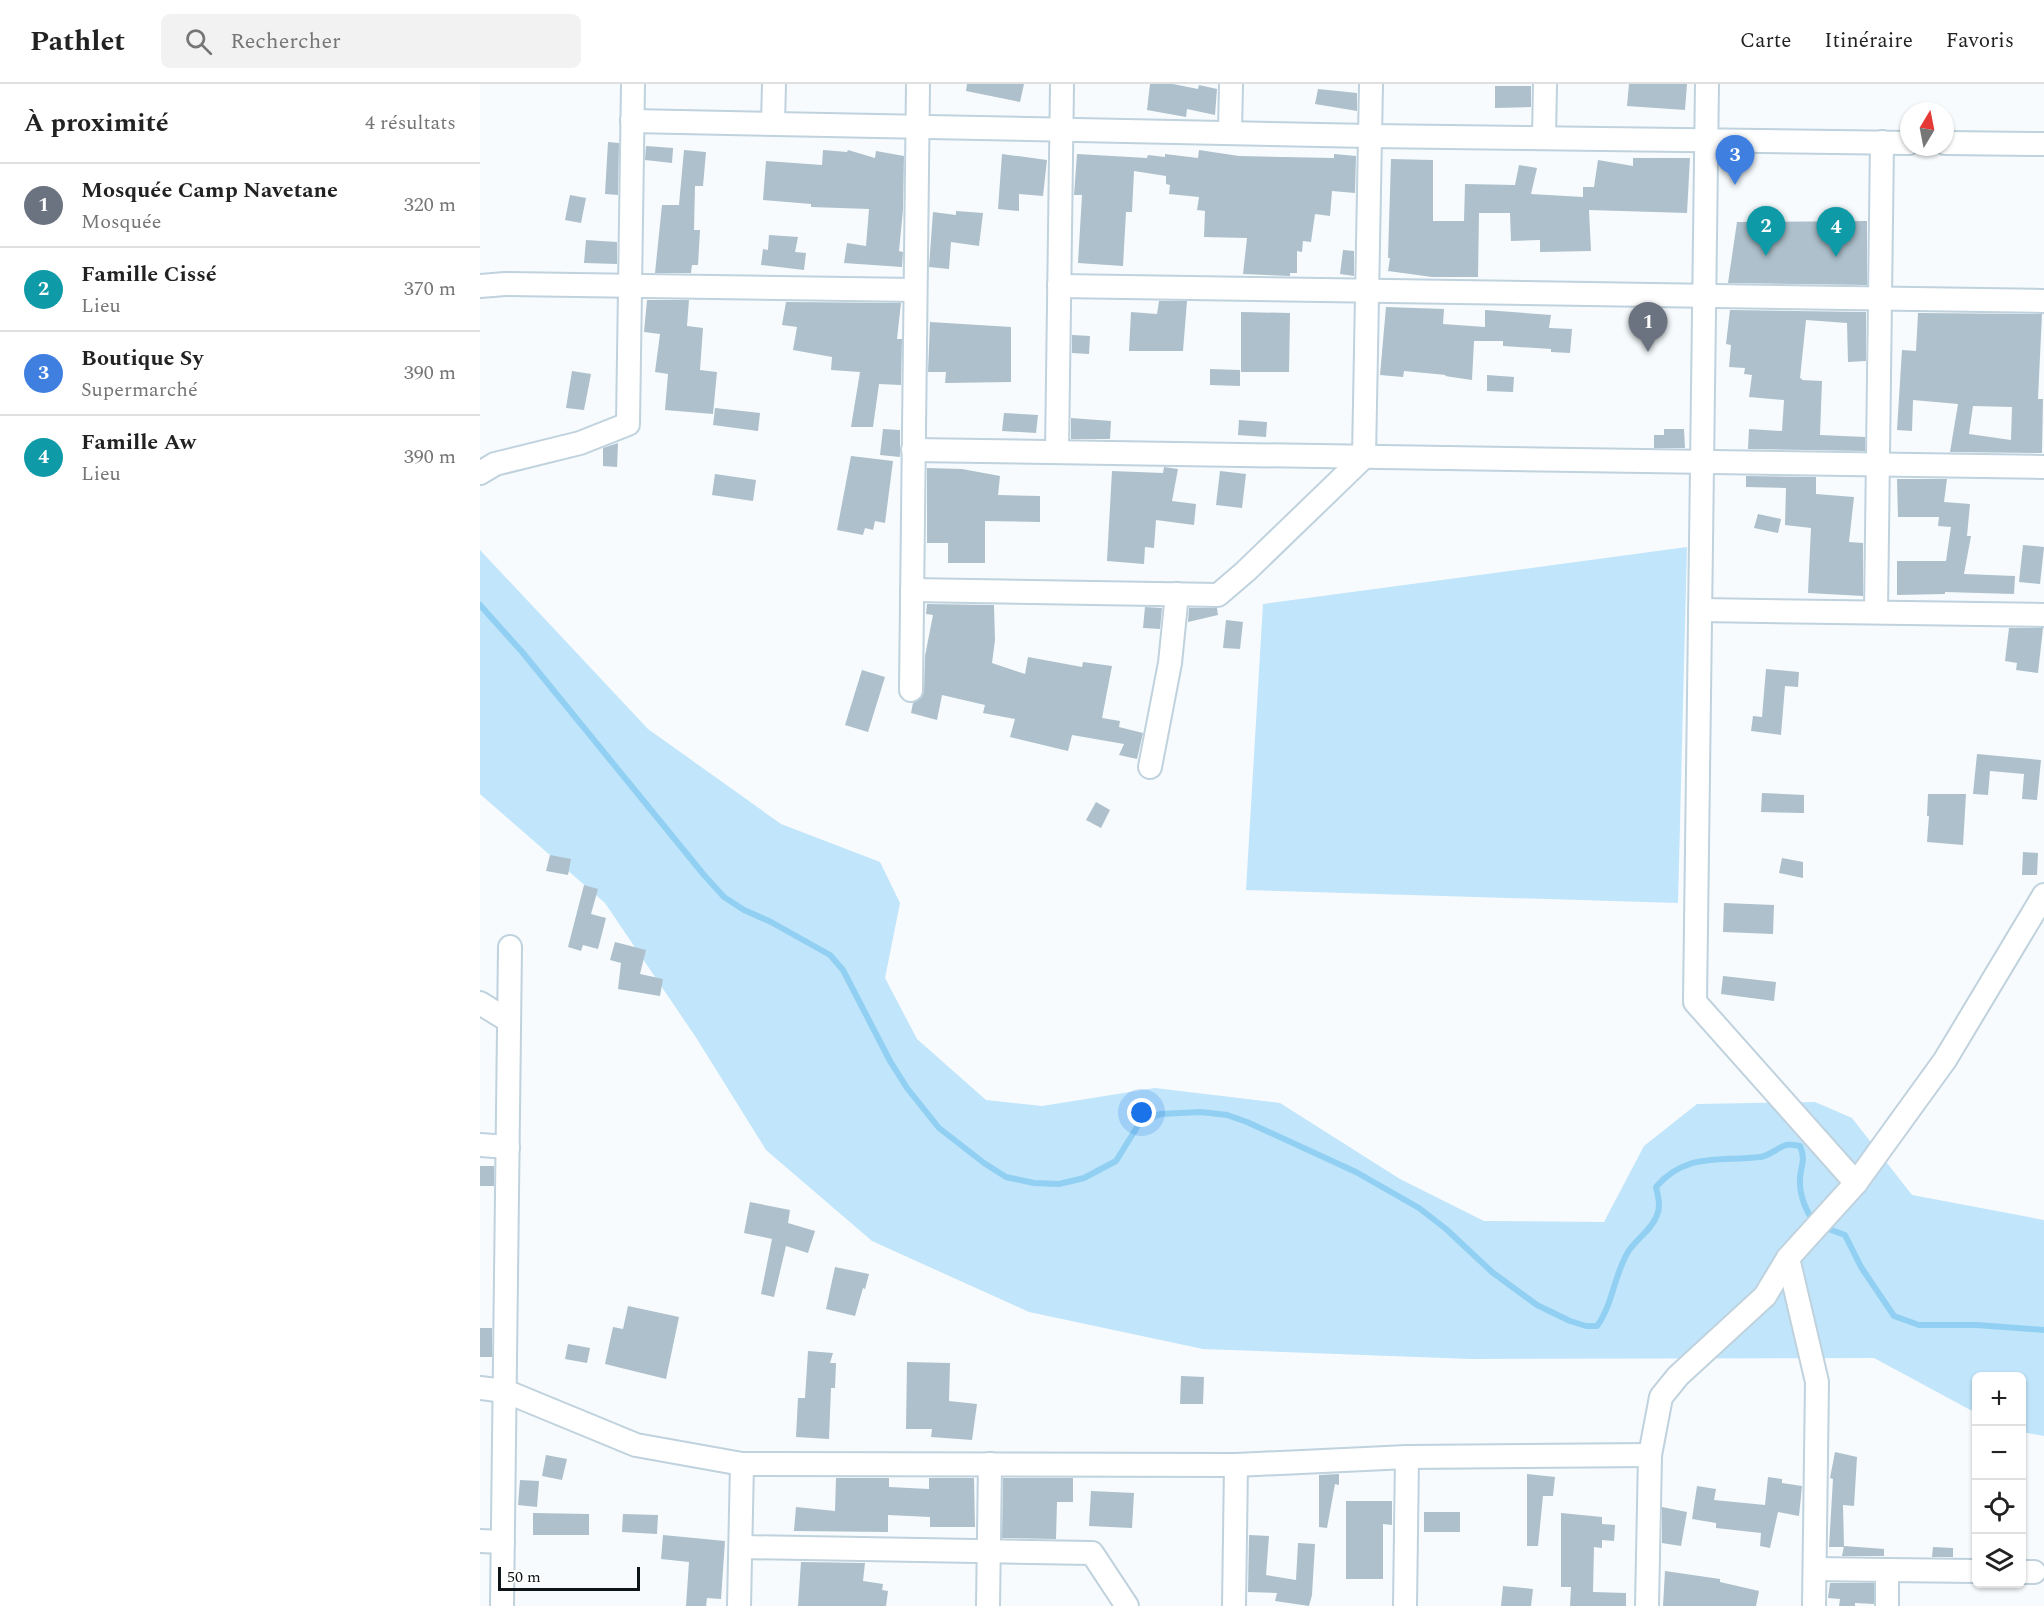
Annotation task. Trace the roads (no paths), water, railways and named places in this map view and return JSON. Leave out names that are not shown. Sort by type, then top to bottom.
[{"type":"street","points":[[480,473],[495,464],[580,443],[628,424],[633,84]]},
{"type":"street","points":[[773,123],[774,84]]},
{"type":"street","points":[[910,690],[918,84]]},
{"type":"street","points":[[1057,452],[1062,84]]},
{"type":"street","points":[[1230,133],[1231,84]]},
{"type":"street","points":[[912,590],[1218,595],[1364,457],[1371,84]]},
{"type":"street","points":[[1544,138],[1545,84]]},
{"type":"street","points":[[1707,84],[1695,1002],[1857,1183]]},
{"type":"street","points":[[632,121],[1370,136],[1900,143]]},
{"type":"street","points":[[1876,612],[1882,142]]},
{"type":"street","points":[[1954,143],[2044,144]]},
{"type":"street","points":[[480,286],[505,284],[629,285],[915,290]]},
{"type":"street","points":[[1059,286],[2044,301]]},
{"type":"street","points":[[913,450],[2044,467]]},
{"type":"street","points":[[1150,767],[1170,663],[1177,594]]},
{"type":"street","points":[[1700,610],[2044,615]]},
{"type":"street","points":[[1647,1606],[1650,1455],[1661,1397],[1678,1376],[1765,1296],[1788,1258],[1857,1183],[1944,1060],[2044,895]]},
{"type":"street","points":[[502,1606],[510,947]]},
{"type":"street","points":[[480,1003],[509,1021]]},
{"type":"street","points":[[480,1145],[508,1147]]},
{"type":"street","points":[[1788,1258],[1817,1382],[1814,1606]]},
{"type":"street","points":[[480,1388],[505,1391],[636,1445],[742,1464],[1236,1465],[1407,1457],[1650,1455]]},
{"type":"street","points":[[1405,1606],[1407,1457]]},
{"type":"street","points":[[739,1606],[742,1464]]},
{"type":"street","points":[[988,1606],[990,1464]]},
{"type":"street","points":[[1234,1606],[1236,1465]]},
{"type":"street","points":[[480,1541],[502,1542]]},
{"type":"street","points":[[741,1547],[1092,1552],[1127,1606]]},
{"type":"street","points":[[1815,1569],[1972,1571]]},
{"type":"street","points":[[1887,1570],[1887,1606]]},
{"type":"waterway","points":[[480,605],[523,653],[724,897],[744,910],[771,922],[830,955],[843,970],[890,1061],[907,1088],[939,1128],[1006,1177],[1034,1183],[1059,1184],[1084,1178],[1116,1161],[1139,1124],[1160,1114],[1201,1112],[1227,1115],[1356,1172],[1419,1208],[1446,1229],[1492,1272],[1537,1305],[1586,1326],[1597,1326],[1607,1308],[1623,1261],[1655,1220],[1659,1205],[1656,1187],[1679,1168],[1704,1161],[1760,1157],[1786,1145],[1800,1146],[1803,1156],[1800,1177],[1801,1193],[1806,1209],[1815,1222]]},
{"type":"waterway","points":[[1823,1227],[1845,1235],[1861,1267],[1894,1316],[1919,1325],[1977,1325],[2044,1330]]},
{"type":"place","name":"Boutique Sy","points":[[1735,185]]},
{"type":"place","name":"Famille Cissé","points":[[1766,256]]},
{"type":"place","name":"Famille Aw","points":[[1836,257]]},
{"type":"place","name":"Mosquée Camp Navetane","points":[[1648,352]]}]
